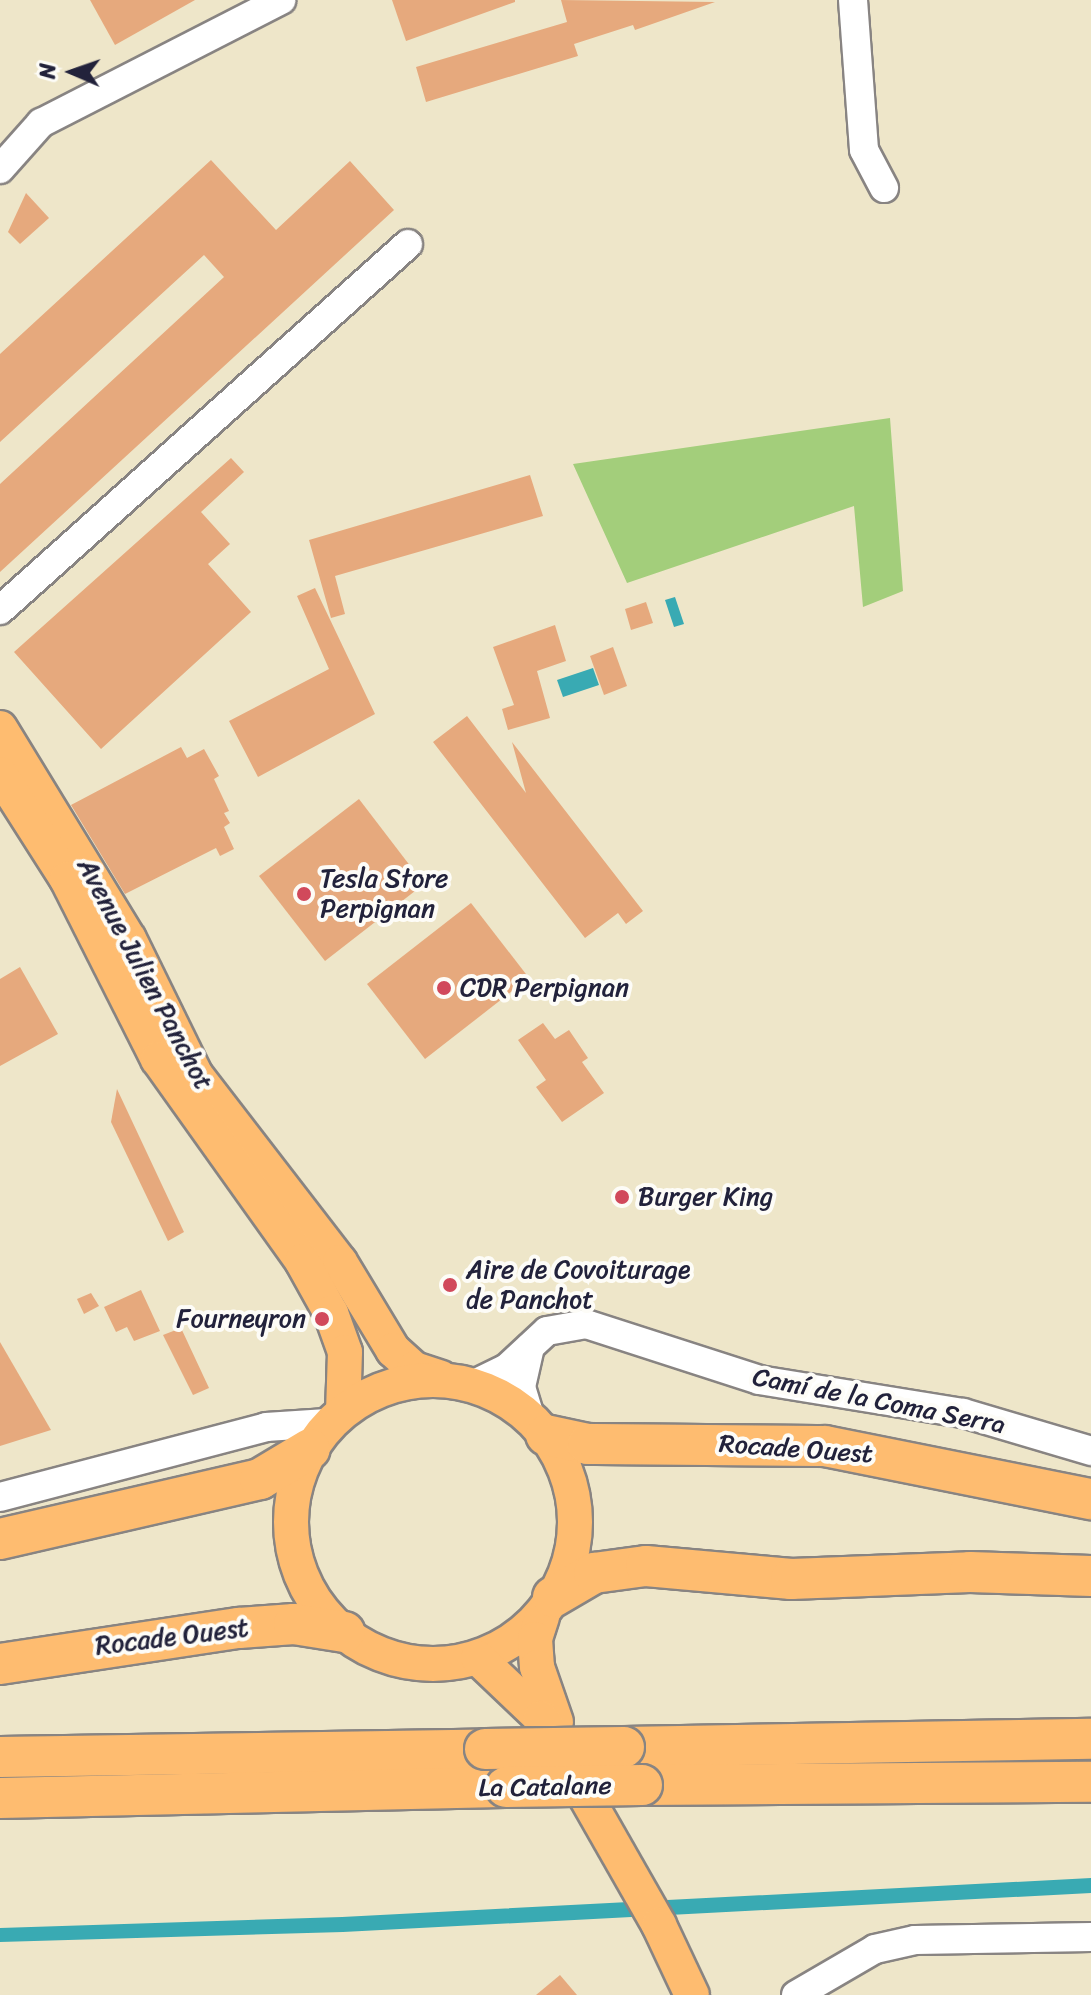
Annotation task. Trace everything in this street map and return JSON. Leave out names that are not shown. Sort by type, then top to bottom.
[{"type":"highway","points":[[0,1539],[260,1479],[316,1427]]},
{"type":"highway","name":"Rocade Ouest","points":[[539,1427],[588,1444],[825,1446],[1091,1499]]},
{"type":"highway","points":[[547,1607],[594,1573],[646,1566],[805,1579],[970,1572],[1091,1576]]},
{"type":"highway","name":"Rocade Ouest","points":[[0,1664],[239,1628],[294,1624],[344,1632]]},
{"type":"highway","name":"La Catalane","points":[[0,1757],[1091,1739]]},
{"type":"highway","name":"La Catalane","points":[[0,1798],[642,1785],[1091,1782]]},
{"type":"main road","name":"Avenue Julien Panchot","points":[[0,728],[129,939],[195,1074],[340,1262],[393,1350],[414,1369],[464,1384]]},
{"type":"main road","name":"Avenue Julien Panchot","points":[[0,774],[67,879],[158,1059],[302,1261],[331,1313],[345,1352],[316,1427]]},
{"type":"main road","points":[[547,1607],[478,1658],[441,1664],[406,1660],[373,1650],[344,1632],[315,1600],[296,1561],[291,1503],[316,1427],[374,1393],[409,1382],[464,1384],[539,1427],[564,1466],[574,1504],[572,1555],[535,1639],[543,1692],[630,1873]]},
{"type":"main road","points":[[478,1658],[541,1718],[659,1925],[692,1995]]},
{"type":"main road","points":[[659,1925],[710,1995]]},
{"type":"street","points":[[0,169],[41,123],[281,0]]},
{"type":"street","points":[[853,0],[864,150],[884,188]]},
{"type":"street","points":[[0,610],[408,244]]},
{"type":"street","name":"Camí de la Coma Serra","points":[[532,1342],[551,1329],[586,1324],[795,1389],[963,1413],[1091,1451]]},
{"type":"street","points":[[464,1384],[507,1368],[532,1342]]},
{"type":"street","points":[[532,1342],[521,1369],[539,1427]]},
{"type":"street","points":[[0,1497],[316,1427]]},
{"type":"street","points":[[795,1995],[875,1949],[915,1940],[1091,1937]]},
{"type":"green space","points":[[890,418],[903,591],[863,607],[854,506],[627,583],[573,464]]},
{"type":"water","points":[[675,597],[684,624],[674,627],[665,600]]},
{"type":"water","points":[[593,668],[599,685],[563,697],[557,680]]},
{"type":"water","points":[[1091,1878],[1091,1893],[343,1932],[0,1942],[0,1928],[342,1917]]},
{"type":"building","points":[[90,0],[195,0],[115,45]]},
{"type":"building","points":[[392,0],[515,0],[515,2],[406,41]]},
{"type":"building","points":[[561,0],[715,2],[635,30],[633,25],[574,44],[578,56],[426,102],[416,67],[567,22]]},
{"type":"building","points":[[211,160],[276,230],[350,161],[394,210],[0,572],[0,484],[224,277],[204,255],[0,442],[0,354]]},
{"type":"building","points":[[26,193],[49,218],[20,244],[8,232]]},
{"type":"building","points":[[231,458],[244,472],[201,512],[230,544],[208,564],[251,612],[101,749],[14,652]]},
{"type":"building","points":[[530,475],[543,516],[335,576],[345,614],[331,618],[309,540]]},
{"type":"building","points":[[315,588],[375,714],[258,777],[229,721],[329,669],[297,596]]},
{"type":"building","points":[[646,602],[653,623],[631,630],[625,609]]},
{"type":"building","points":[[555,625],[566,661],[537,671],[550,718],[508,730],[502,709],[514,705],[493,647]]},
{"type":"building","points":[[613,647],[627,686],[604,695],[590,656]]},
{"type":"building","points":[[467,716],[526,793],[512,742],[643,911],[626,924],[618,913],[585,938],[433,742]]},
{"type":"building","points":[[181,747],[187,758],[204,749],[219,776],[214,779],[229,811],[224,813],[230,823],[224,827],[234,849],[220,856],[216,848],[125,894],[71,805]]},
{"type":"building","points":[[359,799],[424,884],[325,961],[259,876]]},
{"type":"building","points":[[471,903],[529,978],[425,1059],[367,984]]},
{"type":"building","points":[[20,967],[58,1034],[0,1066],[0,979]]},
{"type":"building","points":[[543,1023],[555,1039],[569,1030],[588,1058],[582,1062],[604,1093],[562,1122],[536,1087],[546,1080],[518,1040]]},
{"type":"building","points":[[117,1089],[184,1232],[168,1241],[111,1122]]},
{"type":"building","points":[[141,1290],[160,1331],[134,1341],[127,1327],[116,1332],[104,1307]]},
{"type":"building","points":[[91,1293],[99,1306],[84,1314],[77,1299]]},
{"type":"building","points":[[181,1328],[209,1388],[193,1395],[163,1335]]},
{"type":"building","points":[[0,1342],[51,1430],[0,1446]]},
{"type":"building","points":[[560,1975],[577,1995],[536,1995]]},
{"type":"place","name":"Tesla Store Perpignan","points":[[304,894]]},
{"type":"place","name":"CDR Perpignan","points":[[444,988]]},
{"type":"place","name":"Burger King","points":[[622,1197]]},
{"type":"place","name":"Aire de Covoiturage de Panchot","points":[[450,1285]]},
{"type":"place","name":"Fourneyron","points":[[322,1319]]}]
